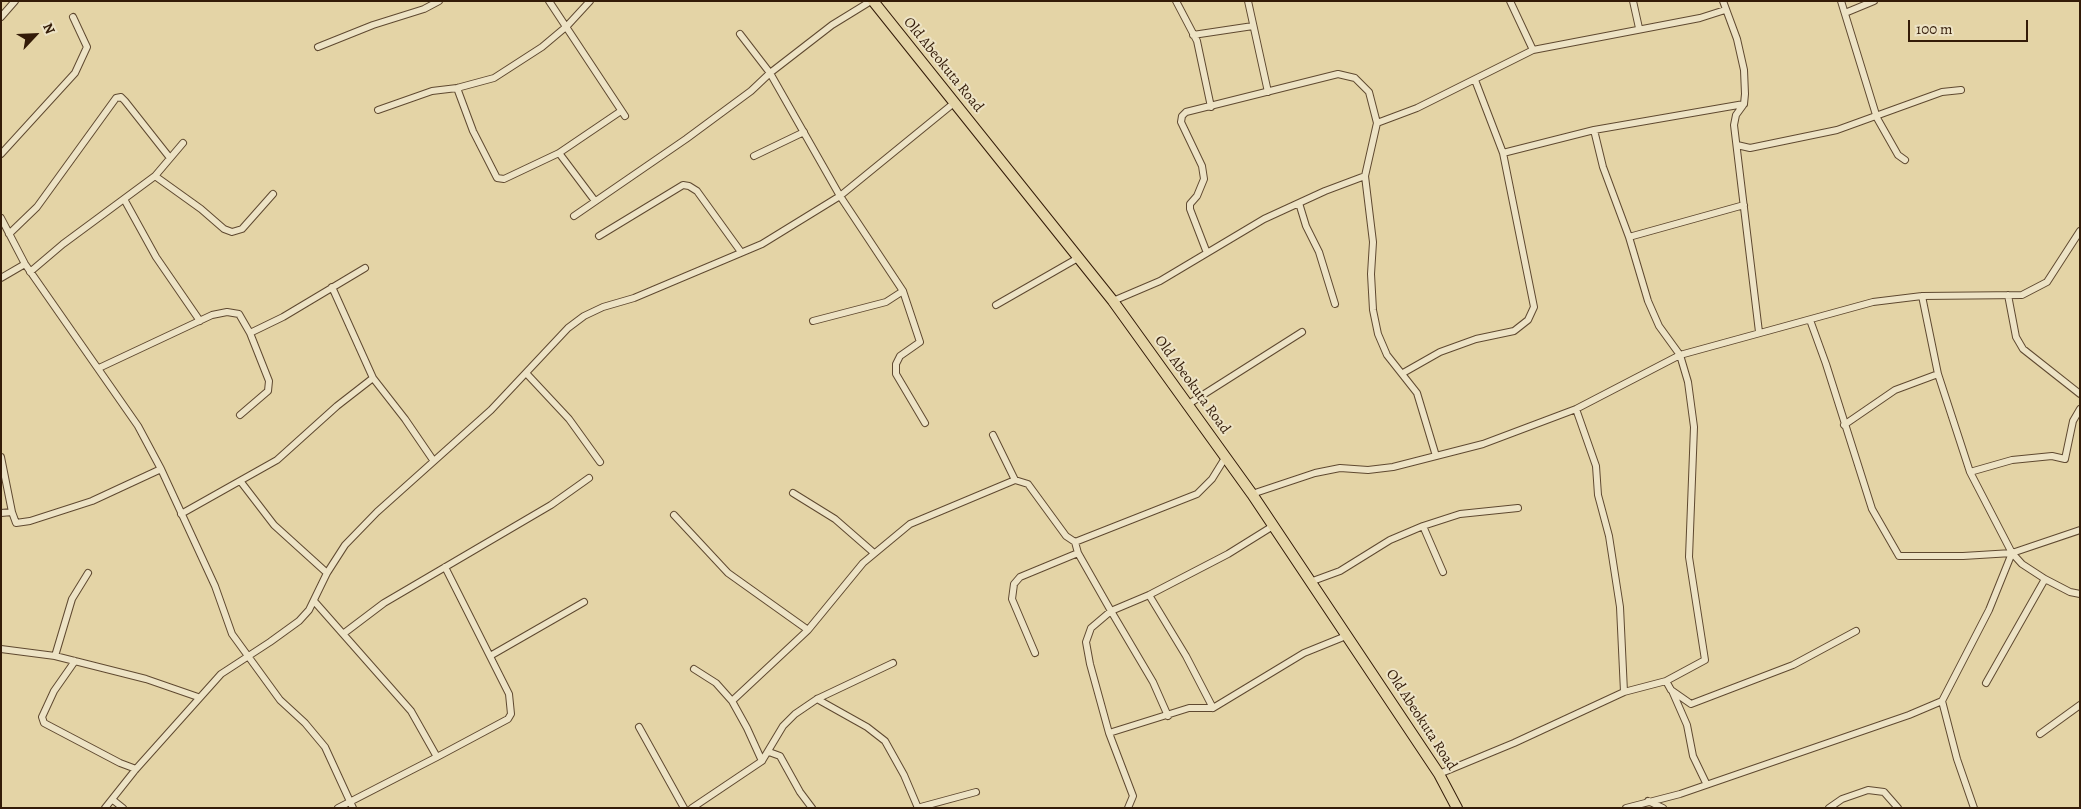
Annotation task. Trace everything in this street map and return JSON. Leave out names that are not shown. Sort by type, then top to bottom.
[{"type":"highway","name":"Old Abeokuta Road","points":[[872,1],[1113,301],[1252,494],[1439,774],[1458,808]]},
{"type":"street","points":[[1,16],[15,1]]},
{"type":"street","points":[[318,47],[373,25],[424,9],[438,1]]},
{"type":"street","points":[[457,88],[473,131],[497,178],[504,179],[559,153],[623,114],[549,1]]},
{"type":"street","points":[[378,110],[432,91],[457,88],[494,78],[542,47],[590,1]]},
{"type":"street","points":[[574,216],[751,92],[770,73],[832,25],[872,1]]},
{"type":"street","points":[[1176,1],[1201,56],[1210,107]]},
{"type":"street","points":[[1248,1],[1268,92]]},
{"type":"street","points":[[1510,1],[1533,50]]},
{"type":"street","points":[[1633,1],[1639,28]]},
{"type":"street","points":[[1723,1],[1737,39],[1744,70],[1744,104],[1736,115],[1734,125],[1759,332]]},
{"type":"street","points":[[1841,1],[1876,118],[1898,155],[1905,160]]},
{"type":"street","points":[[1845,12],[1874,1]]},
{"type":"street","points":[[1377,123],[1418,108],[1533,50],[1639,28],[1700,18],[1725,10]]},
{"type":"street","points":[[1,154],[75,73],[87,47],[73,17]]},
{"type":"street","points":[[1193,35],[1253,26]]},
{"type":"street","points":[[740,34],[770,73],[840,196],[903,291],[920,342],[916,348],[900,356],[896,364],[896,374],[925,423]]},
{"type":"street","points":[[1207,253],[1190,209],[1190,204],[1197,196],[1204,179],[1202,166],[1181,122],[1182,116],[1186,112],[1338,74],[1355,78],[1369,92],[1377,123],[1365,176],[1373,242],[1371,274],[1373,310],[1378,334],[1387,355],[1417,393],[1436,456]]},
{"type":"street","points":[[1403,373],[1440,352],[1476,339],[1514,331],[1528,320],[1534,307],[1503,153],[1475,80]]},
{"type":"street","points":[[1737,146],[1750,148],[1837,130],[1876,118],[1935,94],[1961,90]]},
{"type":"street","points":[[9,234],[37,207],[116,98],[121,97],[125,100],[170,158]]},
{"type":"street","points":[[105,808],[198,697],[221,674],[299,621],[314,601],[327,573],[345,544],[433,460],[491,410],[568,328],[584,316],[603,307],[634,298],[762,244],[840,196],[954,103]]},
{"type":"street","points":[[1503,153],[1594,130],[1744,104]]},
{"type":"street","points":[[1439,774],[1514,743],[1624,692],[1666,681],[1705,660],[1689,557],[1694,427],[1688,382],[1680,355],[1659,326],[1648,301],[1603,167],[1594,130]]},
{"type":"street","points":[[754,156],[804,132]]},
{"type":"street","points":[[30,272],[154,176],[183,143]]},
{"type":"street","points":[[1738,158],[1750,148]]},
{"type":"street","points":[[559,153],[595,201]]},
{"type":"street","points":[[154,176],[224,229],[232,232],[242,229],[273,194]]},
{"type":"street","points":[[1113,301],[1160,281],[1264,219],[1365,176]]},
{"type":"street","points":[[599,236],[683,186],[689,186],[697,191],[741,252]]},
{"type":"street","points":[[124,199],[156,257],[200,321]]},
{"type":"street","points":[[1299,203],[1306,226],[1319,252],[1335,304]]},
{"type":"street","points":[[1628,237],[1744,205]]},
{"type":"street","points":[[1,218],[30,272],[138,426],[161,469],[216,586],[232,634],[280,700],[305,723],[324,747],[351,804]]},
{"type":"street","points":[[1252,494],[1316,473],[1340,468],[1368,470],[1484,444],[1576,409],[1680,355],[1873,302],[1922,296],[2022,295],[2047,282],[2080,232]]},
{"type":"street","points":[[2073,244],[2080,249]]},
{"type":"street","points":[[996,305],[1078,258]]},
{"type":"street","points":[[1,278],[25,264]]},
{"type":"street","points":[[250,333],[283,317],[365,268]]},
{"type":"street","points":[[332,287],[373,378],[405,419],[433,460]]},
{"type":"street","points":[[814,321],[886,302],[903,291]]},
{"type":"street","points":[[1922,296],[1938,374],[1970,472],[2012,553],[2022,564],[2045,579],[2070,592],[2080,594]]},
{"type":"street","points":[[2008,296],[2016,337],[2023,349],[2080,394]]},
{"type":"street","points":[[99,368],[200,321],[228,312],[239,314],[250,333],[269,381],[268,391],[240,415]]},
{"type":"street","points":[[1810,320],[1872,509],[1899,556],[1962,556],[2012,553],[2080,530]]},
{"type":"street","points":[[1187,405],[1302,332]]},
{"type":"street","points":[[526,373],[569,419],[600,462]]},
{"type":"street","points":[[1844,425],[1895,390],[1938,374]]},
{"type":"street","points":[[181,514],[241,482],[277,460],[337,406],[373,378]]},
{"type":"street","points":[[1576,409],[1596,466],[1598,495],[1609,536],[1620,607],[1624,692]]},
{"type":"street","points":[[1970,472],[2012,460],[2052,456],[2065,459],[2073,421],[2080,409]]},
{"type":"street","points":[[993,435],[1015,480]]},
{"type":"street","points":[[1,457],[16,523],[30,521],[92,501],[161,469]]},
{"type":"street","points":[[1075,542],[1197,494],[1212,479],[1226,458]]},
{"type":"street","points":[[343,634],[384,603],[551,506],[589,478]]},
{"type":"street","points":[[732,701],[808,630],[863,563],[910,524],[1015,480],[1028,484],[1066,536],[1075,542],[1078,553],[1153,682],[1168,716]]},
{"type":"street","points":[[241,482],[274,525],[327,573]]},
{"type":"street","points":[[793,493],[835,519],[874,553]]},
{"type":"street","points":[[1310,582],[1340,571],[1390,540],[1423,526],[1460,514],[1518,508]]},
{"type":"street","points":[[1,513],[12,512]]},
{"type":"street","points":[[674,515],[728,573],[808,630]]},
{"type":"street","points":[[1128,808],[1134,796],[1109,734],[1086,642],[1091,628],[1111,611],[1149,595],[1228,554],[1273,526]]},
{"type":"street","points":[[1423,526],[1443,572]]},
{"type":"street","points":[[1035,653],[1012,599],[1014,584],[1020,577],[1078,553]]},
{"type":"street","points":[[1626,808],[1680,794],[1706,783],[1909,715],[1942,701],[1989,610],[2012,553]]},
{"type":"street","points":[[338,808],[351,804],[508,719],[511,714],[509,694],[445,567]]},
{"type":"street","points":[[55,656],[72,599],[88,573]]},
{"type":"street","points":[[1986,683],[2045,579]]},
{"type":"street","points":[[1149,595],[1186,656],[1213,708]]},
{"type":"street","points":[[314,601],[411,711],[438,757]]},
{"type":"street","points":[[490,656],[584,602]]},
{"type":"street","points":[[1671,690],[1691,704],[1794,665],[1856,631]]},
{"type":"street","points":[[1109,734],[1189,708],[1213,708],[1304,653],[1346,636]]},
{"type":"street","points":[[1,649],[55,656],[146,679],[198,697]]},
{"type":"street","points":[[75,661],[54,691],[42,717],[44,723],[120,763],[136,769]]},
{"type":"street","points":[[692,808],[762,761],[783,726],[795,714],[817,699],[893,663]]},
{"type":"street","points":[[694,669],[716,683],[732,701],[762,761]]},
{"type":"street","points":[[1666,681],[1679,704],[1687,725],[1693,756],[1706,783]]},
{"type":"street","points":[[817,699],[867,727],[885,741],[904,775],[917,808],[976,792]]},
{"type":"street","points":[[1942,701],[1957,759],[1974,808]]},
{"type":"street","points":[[2040,734],[2079,708]]},
{"type":"street","points":[[639,727],[684,808]]},
{"type":"street","points":[[769,752],[780,756],[800,792],[812,808]]},
{"type":"street","points":[[1829,808],[1842,800],[1868,790],[1884,792],[1898,808]]},
{"type":"street","points":[[113,800],[123,808]]},
{"type":"street","points":[[1648,801],[1663,808]]}]
